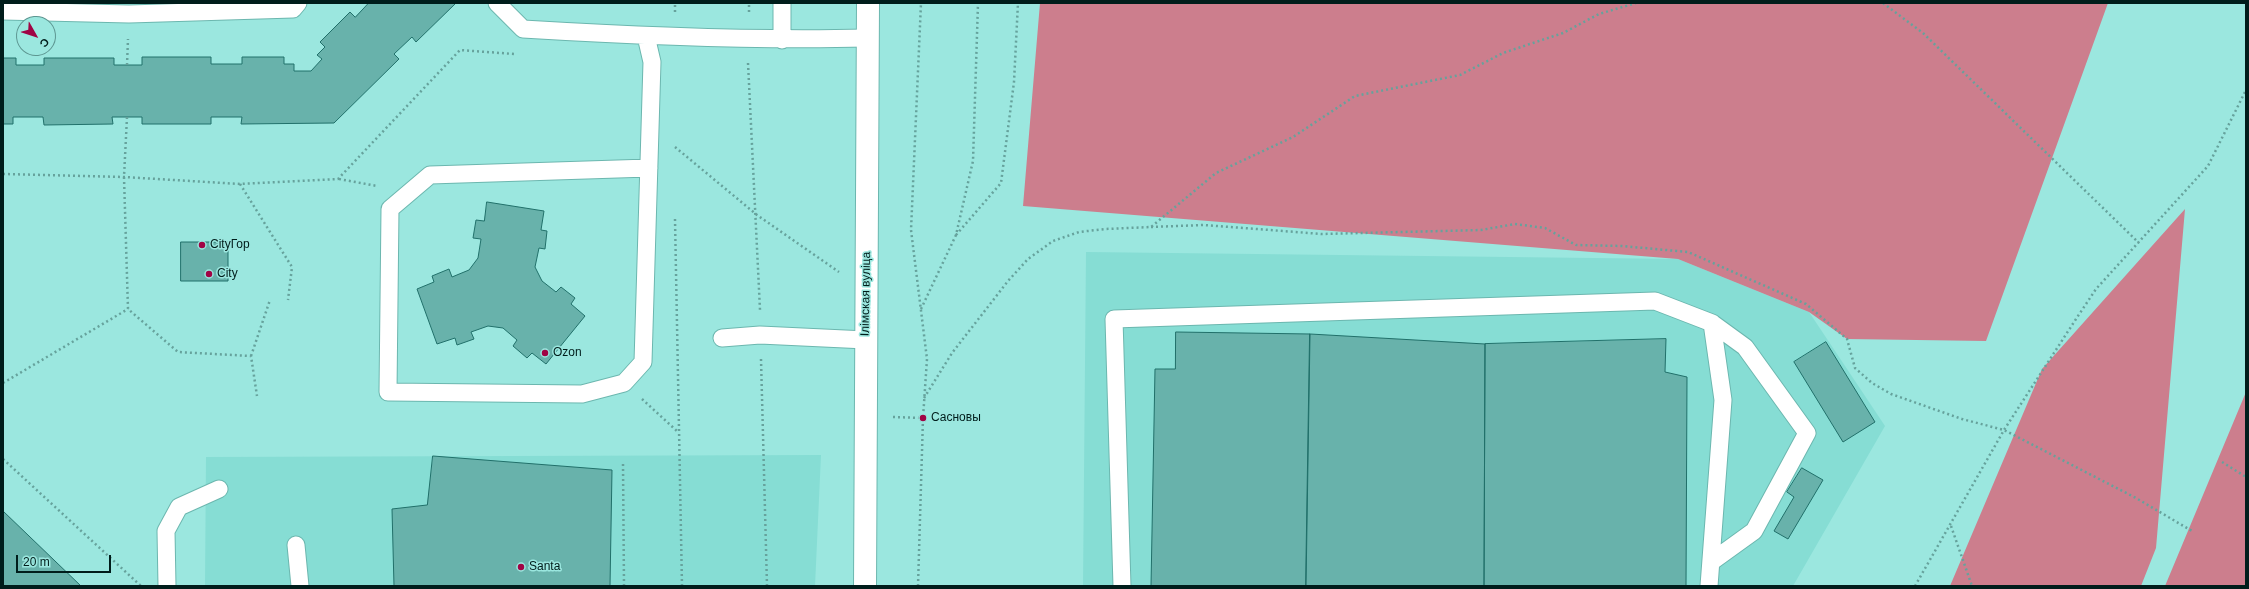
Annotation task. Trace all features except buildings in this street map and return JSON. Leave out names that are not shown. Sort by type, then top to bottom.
[{"type":"street","name":"Ілімская вуліца","points":[[865,586],[868,3]]},
{"type":"lane","points":[[3,11],[137,14],[293,9],[298,3]]},
{"type":"lane","points":[[497,3],[523,29],[748,40],[867,38]]},
{"type":"lane","points":[[782,3],[782,40]]},
{"type":"lane","points":[[646,36],[652,62],[649,168],[643,362],[624,383],[582,394],[388,392],[390,209],[430,175],[649,168]]},
{"type":"lane","points":[[1122,586],[1114,319],[1656,301],[1712,323],[1745,347],[1807,433],[1754,531],[1711,562]]},
{"type":"lane","points":[[1709,586],[1722,400],[1712,323]]},
{"type":"lane","points":[[722,338],[760,335],[866,340]]},
{"type":"lane","points":[[167,586],[166,531],[179,507],[219,489]]},
{"type":"lane","points":[[296,545],[300,586]]},
{"type":"path","points":[[749,3],[748,40],[757,215],[767,586]]},
{"type":"path","points":[[918,586],[924,398],[927,360],[911,230],[921,3]]},
{"type":"path","points":[[921,309],[956,235],[973,160],[978,3]]},
{"type":"path","points":[[956,235],[1001,183],[1014,82],[1018,3]]},
{"type":"path","points":[[924,398],[952,353],[1008,281],[1028,258],[1053,241],[1079,232],[1151,227],[1216,173],[1293,137],[1356,96],[1460,75],[1503,52],[1563,33],[1599,14],[1636,3]]},
{"type":"path","points":[[1883,3],[1923,33],[2139,243]]},
{"type":"path","points":[[338,179],[460,50],[515,54]]},
{"type":"path","points":[[1915,586],[1951,526],[2004,430],[2096,289],[2208,166],[2246,90]]},
{"type":"path","points":[[127,117],[124,177],[128,309],[178,352],[251,356]]},
{"type":"path","points":[[673,153],[673,145],[757,215],[866,290]]},
{"type":"path","points":[[3,174],[124,177],[240,184],[338,179],[411,192]]},
{"type":"path","points":[[240,184],[292,267],[288,300]]},
{"type":"path","points":[[675,217],[682,586]]},
{"type":"path","points":[[257,396],[251,356],[270,300]]},
{"type":"path","points":[[3,383],[128,309]]},
{"type":"path","points":[[624,383],[679,433]]},
{"type":"path","points":[[3,459],[141,586]]},
{"type":"path","points":[[2222,462],[2246,477]]},
{"type":"path","points":[[623,464],[624,586]]},
{"type":"path","points":[[1951,526],[1972,586]]},
{"type":"shaded area","points":[[1040,3],[2108,3],[1986,341],[1847,339],[1809,312],[1678,259],[1023,206]]},
{"type":"shaded area","points":[[2185,209],[2156,548],[2141,586],[1950,586],[2042,369]]},
{"type":"shaded area","points":[[1086,252],[1678,259],[1809,312],[1885,426],[1793,586],[1083,586]]},
{"type":"shaded area","points":[[2246,392],[2246,586],[2165,586]]},
{"type":"shaded area","points":[[821,455],[815,586],[205,586],[206,457]]},
{"type":"place","name":"CityГор","points":[[202,245]]},
{"type":"place","name":"City","points":[[209,274]]},
{"type":"place","name":"Ozon","points":[[545,353]]},
{"type":"place","name":"Сасновы","points":[[923,418]]},
{"type":"place","name":"Santa","points":[[521,567]]}]
